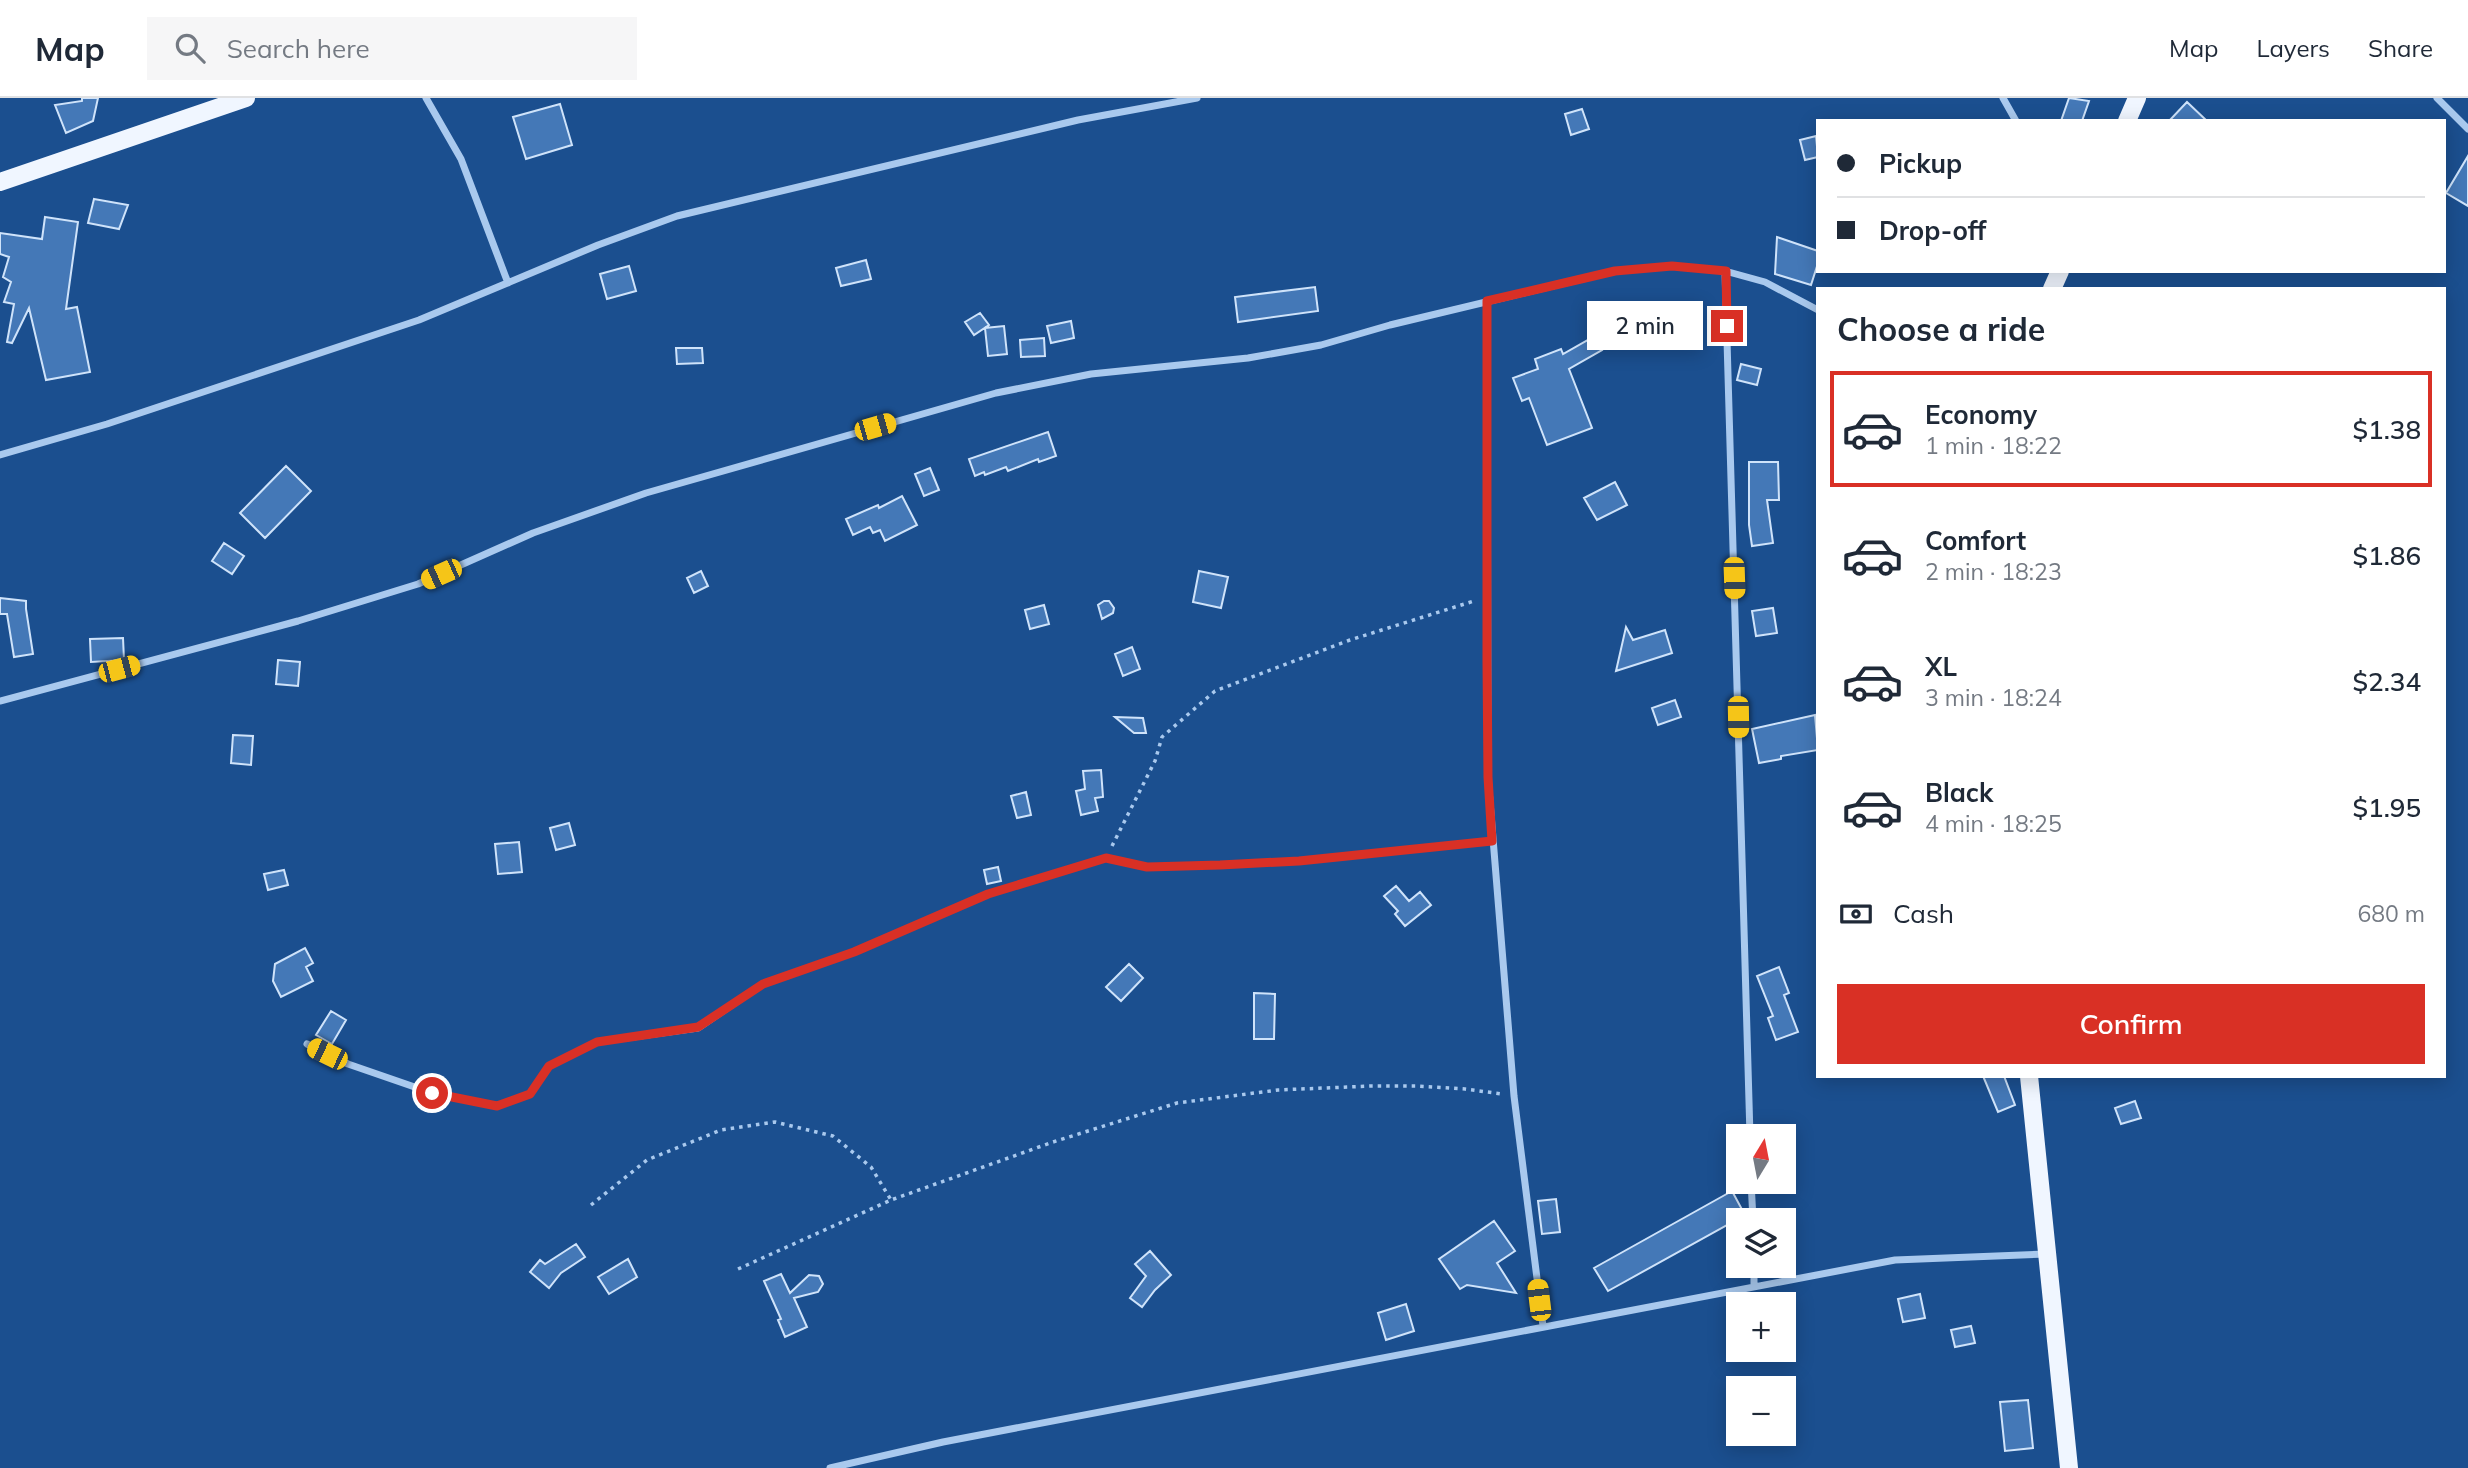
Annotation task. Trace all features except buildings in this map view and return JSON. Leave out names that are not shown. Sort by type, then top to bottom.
[{"type":"main road","points":[[0,182],[246,98]]},
{"type":"main road","points":[[2128,119],[2137,98]]},
{"type":"main road","points":[[2029,1078],[2068,1468]]},
{"type":"street","points":[[426,98],[461,159],[508,283]]},
{"type":"street","points":[[0,454],[107,424],[419,320],[598,245],[689,213],[1078,120],[1197,98]]},
{"type":"street","points":[[2003,98],[2015,119]]},
{"type":"street","points":[[2437,98],[2468,129]]},
{"type":"street","points":[[0,701],[298,621],[418,584],[533,533],[646,493],[996,393],[1091,374],[1248,358],[1309,347],[1615,271],[1672,266],[1726,271],[1765,282],[1816,309]]},
{"type":"street","points":[[1726,271],[1750,1124]]},
{"type":"street","points":[[1487,301],[1488,777],[1514,1096],[1543,1326]]},
{"type":"street","points":[[307,1044],[348,1064],[432,1093],[497,1106],[530,1094],[549,1066],[597,1042],[698,1027],[763,984],[854,952],[988,894],[1106,858],[1147,867],[1220,865],[1299,861],[1492,841]]},
{"type":"street","points":[[830,1468],[943,1442],[1405,1356],[1543,1326],[1895,1260],[2046,1254]]},
{"type":"street","points":[[1755,1278],[1755,1286]]},
{"type":"path","points":[[1106,858],[1155,761],[1162,737],[1215,691],[1350,640],[1486,597]]},
{"type":"path","points":[[738,1269],[891,1200],[1053,1142],[1177,1103],[1278,1090],[1371,1086],[1465,1089],[1514,1096]]},
{"type":"path","points":[[591,1205],[648,1160],[721,1130],[775,1122],[833,1136],[871,1167],[891,1200]]},
{"type":"route","points":[[432,1093],[497,1106],[530,1094],[549,1066],[597,1042],[698,1027],[763,984],[854,952],[988,894],[1106,858],[1147,867],[1220,865],[1299,861],[1492,841],[1488,777],[1486,565],[1489,355],[1487,301],[1615,271],[1672,266],[1726,271],[1727,326]]}]
